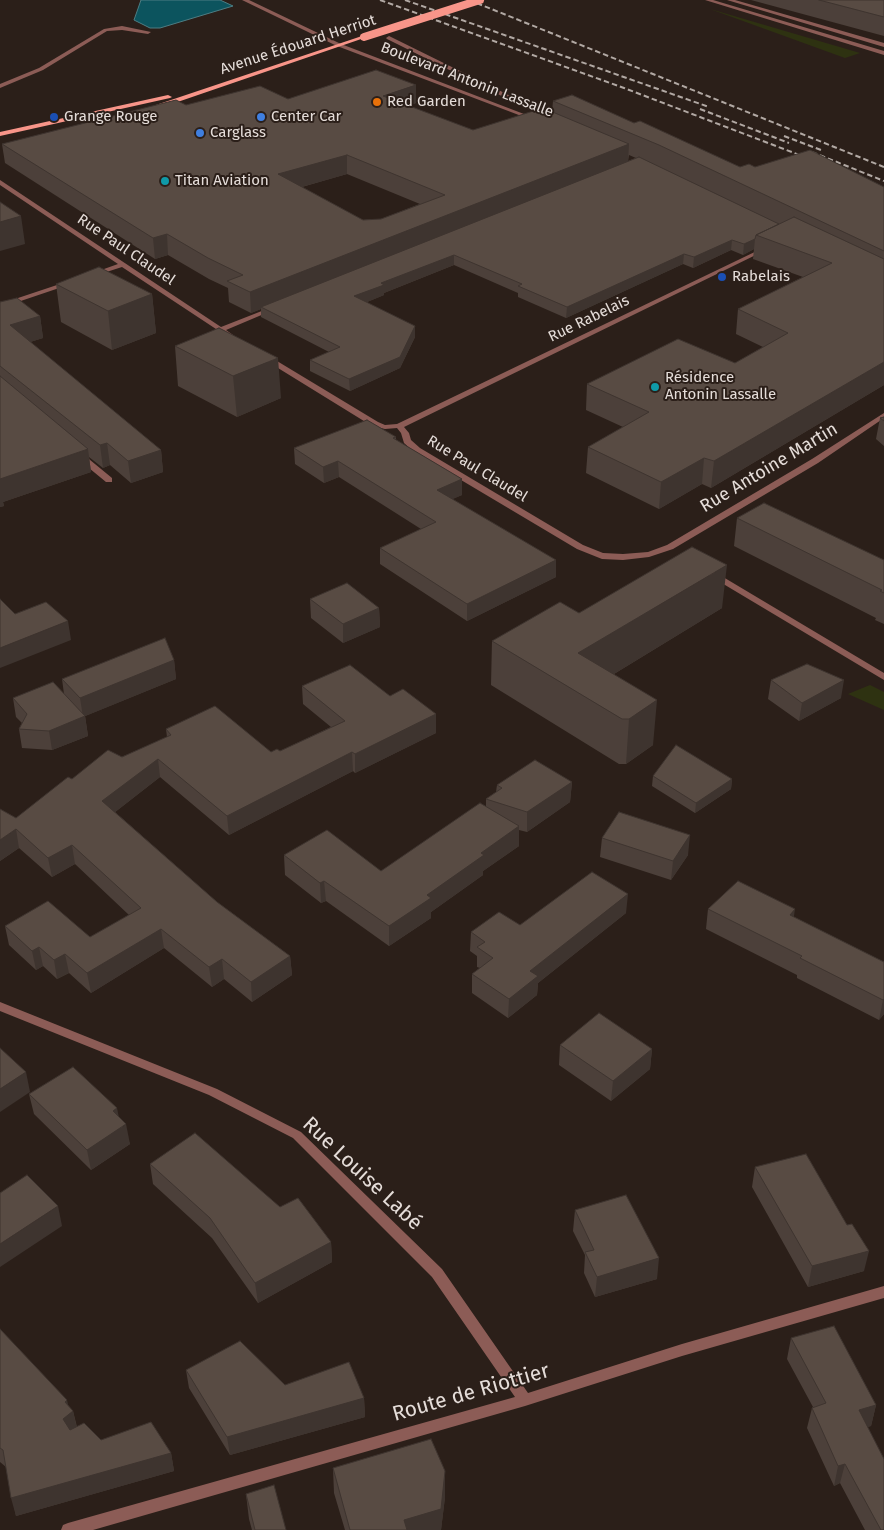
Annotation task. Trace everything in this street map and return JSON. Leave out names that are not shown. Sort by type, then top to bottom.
[{"type":"main road","name":"Avenue Édouard Herriot","points":[[94,122],[164,104],[480,0]]},
{"type":"main road","name":"Avenue Édouard Herriot","points":[[0,134],[209,88]]},
{"type":"street","name":"Boulevard Antonin Lassalle","points":[[245,0],[339,45],[546,124],[539,112],[389,38]]},
{"type":"street","points":[[708,0],[884,53]]},
{"type":"street","points":[[730,0],[884,45]]},
{"type":"street","points":[[0,86],[41,69],[106,30],[122,28],[148,32]]},
{"type":"street","name":"Rue Paul Claudel","points":[[0,182],[236,340]]},
{"type":"street","name":"Rue Rabelais","points":[[399,426],[773,245]]},
{"type":"street","points":[[0,306],[124,264]]},
{"type":"street","points":[[219,330],[285,303]]},
{"type":"street","points":[[260,354],[375,424],[385,427],[399,426]]},
{"type":"street","name":"Rue Antoine Martin","points":[[674,550],[884,415]]},
{"type":"street","name":"Rue Paul Claudel","points":[[399,426],[406,433],[407,441],[417,450],[580,547],[602,556],[623,557],[674,550]]},
{"type":"street","points":[[72,450],[109,480]]},
{"type":"street","points":[[704,568],[884,677]]},
{"type":"street","name":"Rue Louise Labé","points":[[0,1006],[213,1092],[297,1135],[437,1273],[525,1400]]},
{"type":"street","name":"Route de Riottier","points":[[68,1530],[525,1400],[682,1350],[884,1292]]},
{"type":"green space","points":[[710,9],[860,53],[845,58]]},
{"type":"green space","points":[[870,685],[884,692],[884,710],[848,694]]},
{"type":"water","points":[[141,0],[220,0],[233,6],[160,28],[150,28],[134,20]]},
{"type":"building","points":[[819,0],[884,0],[884,17]]},
{"type":"building","points":[[376,70],[416,85],[383,96],[473,130],[543,108],[629,144],[250,292],[227,281],[243,275],[208,258],[167,234],[153,238],[2,144],[176,100],[186,105],[260,86],[288,99]],"holes":[[[347,155],[445,195],[381,219],[363,220],[278,174]]]},
{"type":"building","points":[[572,95],[634,123],[640,121],[740,167],[749,164],[755,167],[810,150],[884,187],[884,251],[659,145],[553,101]]},
{"type":"building","points":[[639,157],[779,224],[756,235],[755,239],[744,244],[732,240],[694,257],[684,254],[567,307],[518,286],[522,284],[454,255],[381,283],[384,285],[354,296],[415,326],[400,357],[349,379],[310,360],[340,347],[261,307]]},
{"type":"building","points":[[0,202],[21,216],[0,222]]},
{"type":"building","points":[[794,217],[884,259],[884,362],[714,461],[704,458],[661,482],[588,447],[649,412],[587,384],[678,339],[735,363],[788,333],[738,309],[832,263],[756,235]]},
{"type":"building","points":[[99,267],[152,294],[108,311],[56,284]]},
{"type":"building","points":[[17,298],[40,316],[10,325],[161,450],[128,461],[107,443],[100,445],[0,366],[0,302]]},
{"type":"building","points":[[219,328],[278,358],[233,376],[175,346]]},
{"type":"building","points":[[0,376],[88,449],[0,479]]},
{"type":"building","points":[[367,420],[396,437],[393,438],[462,479],[437,490],[556,560],[467,604],[380,548],[436,522],[338,461],[323,467],[294,448]]},
{"type":"building","points":[[764,503],[884,560],[884,593],[880,591],[882,590],[737,518]]},
{"type":"building","points":[[692,547],[727,565],[578,653],[657,700],[629,719],[622,719],[492,641],[560,602],[579,613]]},
{"type":"building","points":[[347,583],[379,608],[343,624],[310,599]]},
{"type":"building","points":[[0,599],[15,614],[46,602],[68,621],[0,648]]},
{"type":"building","points":[[165,638],[174,660],[80,698],[62,679]]},
{"type":"building","points":[[807,664],[844,680],[802,703],[771,680]]},
{"type":"building","points":[[350,665],[390,696],[403,689],[436,714],[355,754],[352,752],[227,816],[158,759],[102,801],[217,902],[290,956],[251,982],[222,959],[209,967],[161,929],[87,973],[65,954],[54,960],[39,947],[32,951],[5,926],[48,901],[90,937],[141,908],[72,845],[48,858],[16,829],[0,840],[0,809],[16,818],[68,777],[72,779],[108,750],[122,757],[171,735],[166,729],[215,706],[271,752],[277,749],[280,751],[345,721],[302,686]]},
{"type":"building","points":[[53,682],[85,716],[49,731],[19,729],[27,714],[13,698]]},
{"type":"building","points":[[676,745],[732,779],[696,803],[653,776]]},
{"type":"building","points":[[535,760],[572,782],[527,812],[486,799],[502,788],[497,785]]},
{"type":"building","points":[[480,803],[519,826],[481,853],[484,855],[427,895],[431,898],[389,926],[324,881],[320,883],[284,855],[327,830],[381,871]]},
{"type":"building","points":[[619,812],[690,835],[673,861],[602,838]]},
{"type":"building","points":[[592,872],[628,894],[530,971],[538,976],[509,999],[472,974],[493,958],[477,947],[485,942],[471,932],[499,912],[520,925]]},
{"type":"building","points":[[738,881],[795,909],[790,915],[884,962],[884,999],[800,958],[802,956],[708,909]]},
{"type":"building","points":[[599,1013],[652,1049],[613,1081],[560,1045]]},
{"type":"building","points":[[0,1048],[26,1072],[0,1089]]},
{"type":"building","points":[[73,1067],[117,1108],[113,1111],[126,1124],[87,1150],[29,1094]]},
{"type":"building","points":[[195,1133],[280,1207],[298,1198],[331,1242],[255,1283],[210,1218],[150,1164]]},
{"type":"building","points":[[806,1154],[847,1225],[852,1224],[869,1251],[812,1266],[755,1167]]},
{"type":"building","points":[[27,1175],[58,1206],[0,1244],[0,1193]]},
{"type":"building","points":[[626,1195],[659,1258],[597,1277],[585,1252],[594,1250],[575,1210]]},
{"type":"building","points":[[834,1326],[876,1405],[859,1410],[884,1459],[884,1530],[881,1530],[845,1464],[838,1466],[812,1408],[826,1403],[791,1338]]},
{"type":"building","points":[[0,1329],[67,1400],[65,1402],[73,1411],[63,1419],[70,1430],[84,1423],[101,1440],[151,1422],[171,1453],[11,1498],[3,1450],[0,1448]]},
{"type":"building","points":[[240,1341],[285,1385],[349,1362],[364,1398],[227,1437],[186,1370]]},
{"type":"building","points":[[431,1439],[445,1471],[441,1509],[404,1520],[407,1530],[350,1530],[333,1468]]},
{"type":"building","points":[[274,1485],[286,1530],[255,1530],[246,1494]]},
{"type":"railway","points":[[380,0],[624,88],[810,159]]},
{"type":"railway","points":[[405,0],[709,107]]},
{"type":"railway","points":[[469,0],[884,167]]},
{"type":"railway","points":[[700,109],[789,143]]},
{"type":"railway","points":[[784,136],[821,150]]},
{"type":"railway","points":[[812,152],[884,181]]},
{"type":"place","name":"Red Garden","points":[[377,102]]},
{"type":"place","name":"Grange Rouge","points":[[54,117]]},
{"type":"place","name":"Center Car","points":[[261,117]]},
{"type":"place","name":"Carglass","points":[[200,133]]},
{"type":"place","name":"Titan Aviation","points":[[165,181]]},
{"type":"place","name":"Rabelais","points":[[722,277]]},
{"type":"place","name":"Résidence Antonin Lassalle","points":[[655,387]]}]
